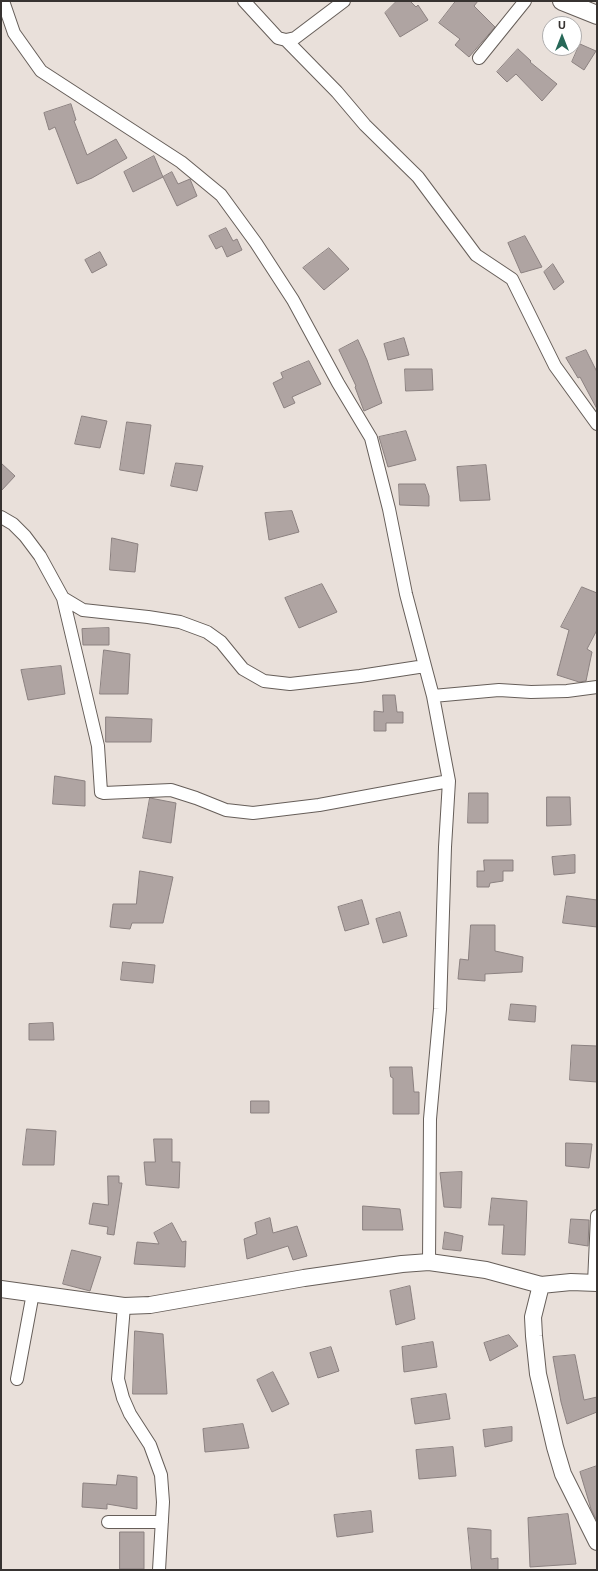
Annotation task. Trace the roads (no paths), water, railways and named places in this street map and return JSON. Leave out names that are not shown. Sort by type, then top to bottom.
[{"type":"main road","points":[[562,1],[597,15]]},
{"type":"street","points":[[3,1],[14,33],[41,71],[181,162],[221,195],[256,243],[293,300],[370,438],[389,509],[406,594],[433,696],[449,781],[444,847],[440,1009],[430,1118],[429,1262]]},
{"type":"street","points":[[244,1],[278,38],[286,40],[295,38],[344,1]]},
{"type":"street","points":[[479,58],[525,1]]},
{"type":"street","points":[[286,40],[337,92],[365,125],[418,177],[476,255],[512,279],[555,366],[597,424]]},
{"type":"street","points":[[1,517],[13,524],[25,536],[40,556],[63,598],[98,746],[101,792],[171,790],[226,810],[253,813],[319,805],[449,781]]},
{"type":"street","points":[[63,598],[83,610],[173,621],[207,632],[221,642],[243,669],[264,681],[290,684],[360,676],[425,666]]},
{"type":"street","points":[[433,696],[499,690],[531,692],[571,691],[597,687]]},
{"type":"street","points":[[1,1289],[124,1306],[150,1305],[304,1278],[402,1264],[429,1262],[486,1270],[541,1285],[572,1282],[595,1283],[597,1216]]},
{"type":"street","points":[[541,1285],[533,1317],[538,1374],[554,1447],[563,1474],[597,1542]]},
{"type":"street","points":[[17,1378],[33,1293]]},
{"type":"street","points":[[124,1306],[118,1379],[123,1398],[130,1414],[150,1445],[161,1475],[163,1502],[159,1570]]},
{"type":"street","points":[[108,1522],[162,1522]]}]
